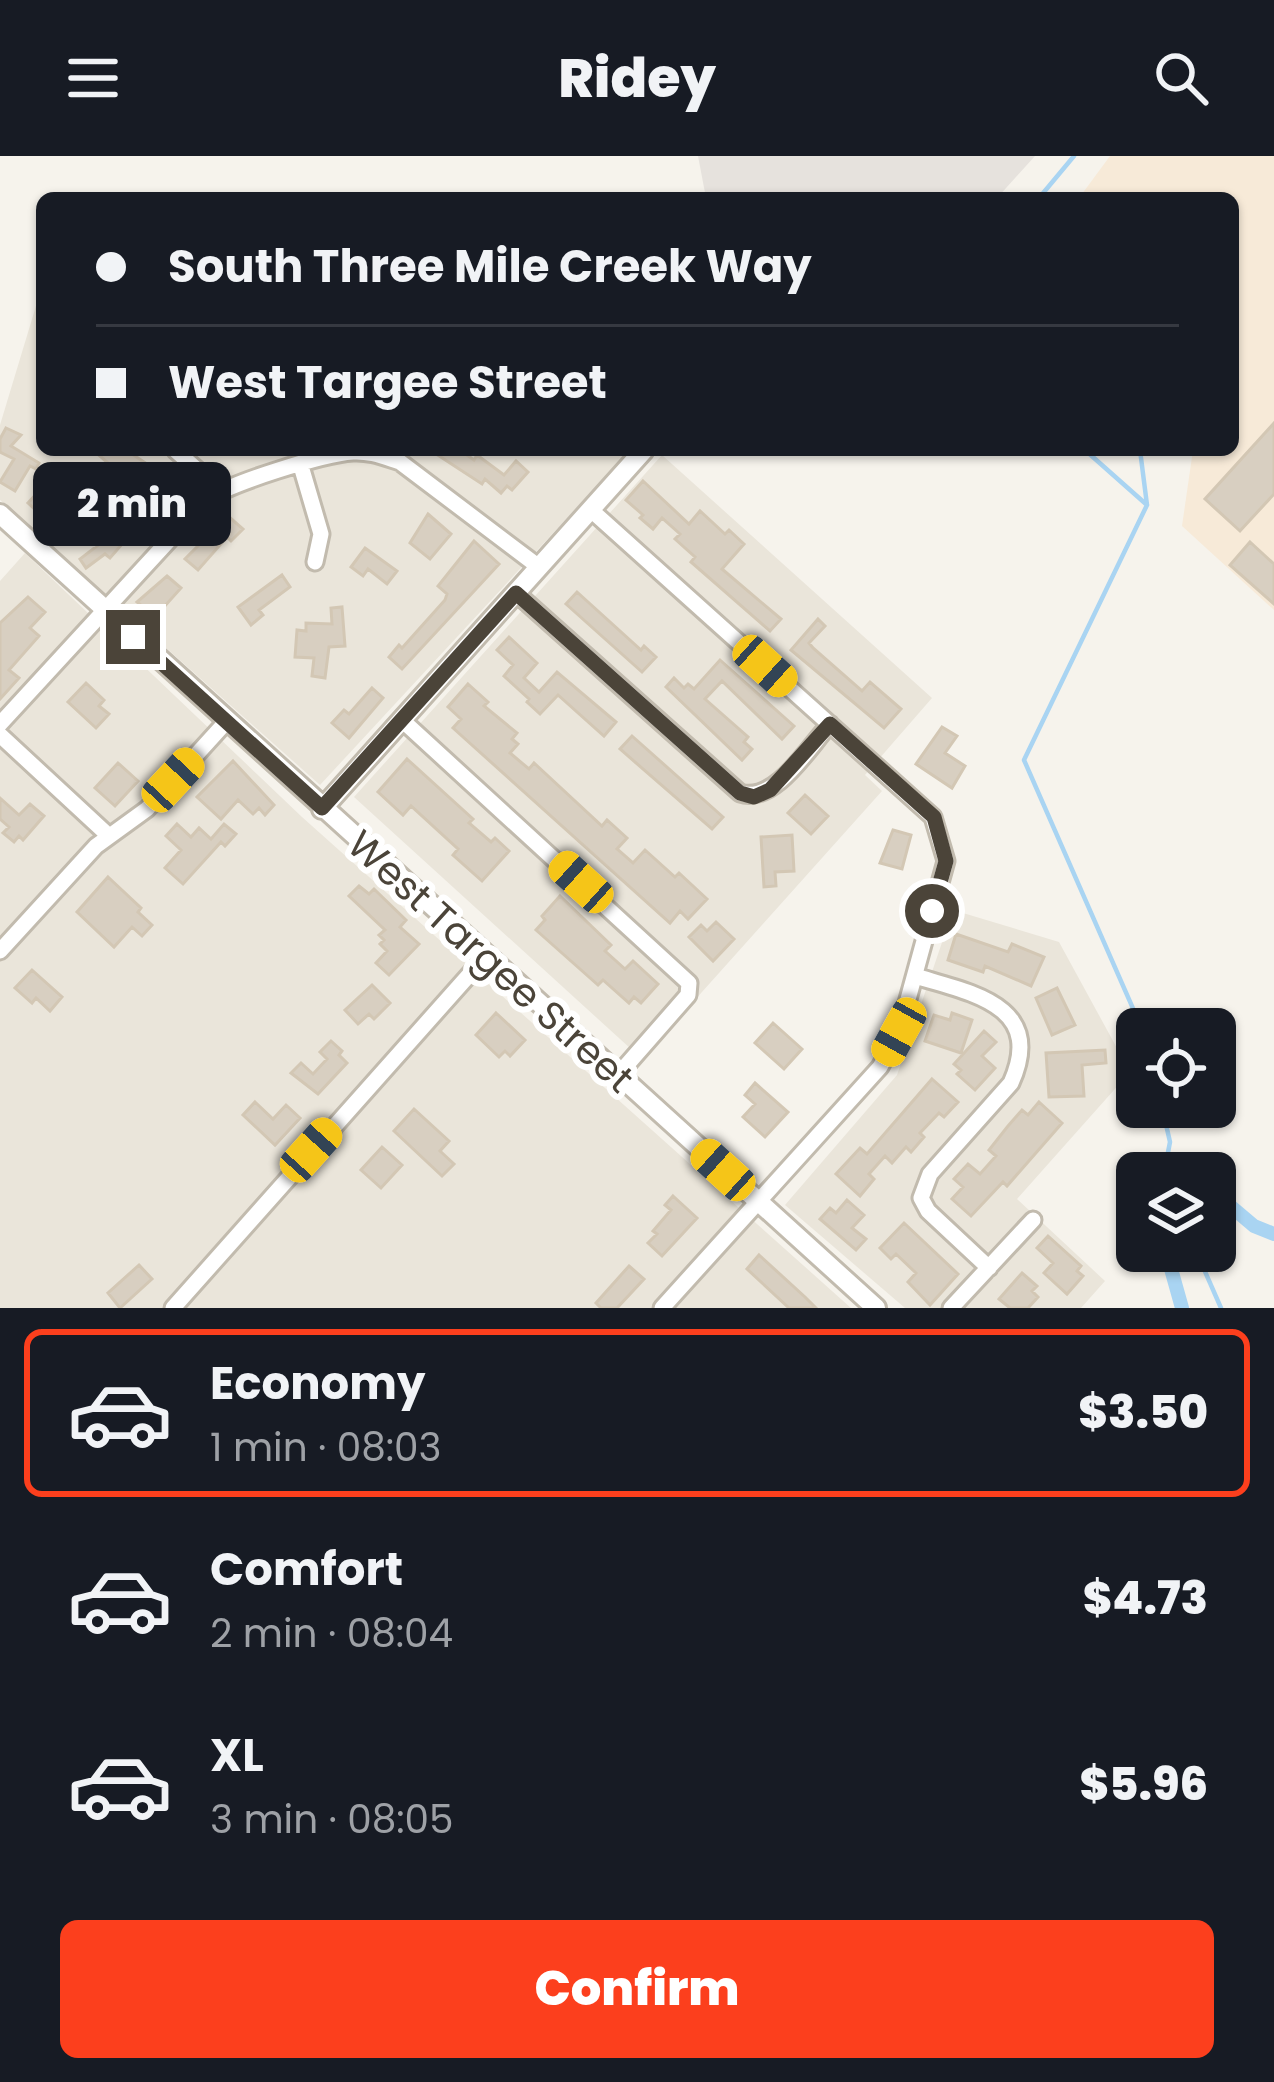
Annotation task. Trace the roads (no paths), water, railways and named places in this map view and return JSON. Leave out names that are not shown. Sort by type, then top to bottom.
[{"type":"street","points":[[182,456],[220,490]]},
{"type":"street","points":[[0,724],[188,516],[220,490],[335,456]]},
{"type":"street","points":[[383,456],[400,462],[539,567]]},
{"type":"street","points":[[322,808],[639,456]]},
{"type":"street","points":[[301,466],[321,534],[315,562]]},
{"type":"street","points":[[591,510],[934,817],[946,861],[899,1032],[880,1067],[662,1308]]},
{"type":"street","name":"West Targee Street","points":[[0,514],[877,1308]]},
{"type":"street","points":[[516,593],[740,793],[754,797],[770,790],[830,724]]},
{"type":"street","points":[[402,720],[689,983],[688,995],[618,1076]]},
{"type":"street","points":[[0,951],[95,846],[147,809],[226,722]]},
{"type":"street","points":[[0,735],[109,836]]},
{"type":"street","points":[[173,1308],[485,957]]},
{"type":"street","points":[[915,976],[985,997],[1006,1014],[1021,1039],[1011,1084],[930,1174],[921,1198],[989,1268]]},
{"type":"street","points":[[951,1308],[1033,1220]]},
{"type":"waterway","points":[[1044,192],[1074,156]]},
{"type":"waterway","points":[[1092,456],[1147,505]]},
{"type":"waterway","points":[[1133,1008],[1024,760],[1147,505],[1141,456]]},
{"type":"waterway","points":[[1167,1128],[1168,1152]]},
{"type":"waterway","points":[[1236,1211],[1254,1226],[1274,1234]]},
{"type":"waterway","points":[[1172,1272],[1182,1308]]},
{"type":"waterway","points":[[1205,1272],[1221,1308]]}]
